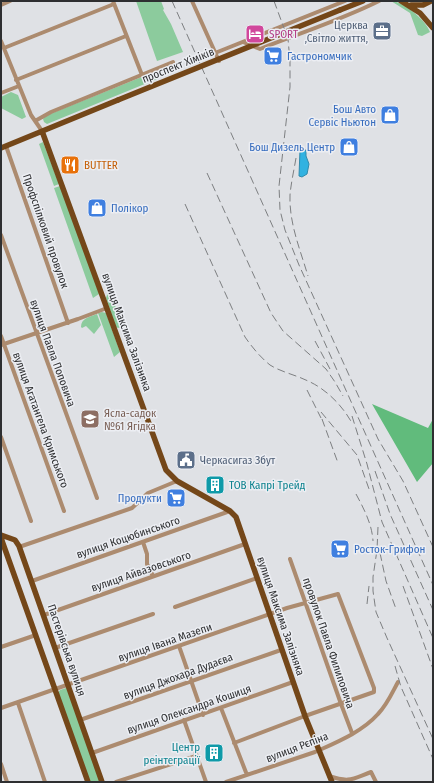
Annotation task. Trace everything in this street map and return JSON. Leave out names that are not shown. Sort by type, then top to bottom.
[{"type":"main road","name":"проспект Хіміків","points":[[4,147],[363,1]]},
{"type":"main road","points":[[401,1],[420,13],[433,28]]},
{"type":"main road","points":[[407,4],[417,6],[431,1]]},
{"type":"main road","name":"вулиця Максима Залізняка","points":[[42,131],[166,470],[177,481],[230,511],[236,517],[281,650],[318,751],[332,782]]},
{"type":"main road","points":[[1,535],[14,540],[20,547]]},
{"type":"main road","points":[[1,538],[88,782]]},
{"type":"main road","name":"Пастерівська вулиця","points":[[20,547],[102,782]]},
{"type":"street","points":[[1,5],[10,1]]},
{"type":"street","points":[[192,1],[219,61],[254,46]]},
{"type":"street","points":[[215,53],[345,1]]},
{"type":"street","points":[[243,42],[260,49],[324,25],[379,1]]},
{"type":"street","points":[[4,48],[113,2],[142,74]]},
{"type":"street","points":[[318,12],[324,25]]},
{"type":"street","points":[[16,80],[126,36]]},
{"type":"street","name":"вулиця Максима Залізняка","points":[[1,40],[31,115],[42,131]]},
{"type":"street","points":[[226,49],[230,56]]},
{"type":"street","name":"проспект Хіміків","points":[[35,121],[51,112],[173,62]]},
{"type":"street","points":[[1,93],[19,86]]},
{"type":"street","name":"Профспілковий провулок","points":[[4,147],[68,323]]},
{"type":"street","name":"вулиця Павла Поповича","points":[[1,235],[97,498]]},
{"type":"street","points":[[2,345],[37,334],[107,308]]},
{"type":"street","name":"вулиця Агатангела Кримського","points":[[1,336],[2,345],[64,511]]},
{"type":"street","points":[[1,437],[31,521]]},
{"type":"street","points":[[20,547],[132,508],[148,493],[177,481]]},
{"type":"street","name":"вулиця Коцюбинського","points":[[32,581],[230,511]]},
{"type":"street","points":[[143,542],[148,554],[148,564],[153,576]]},
{"type":"street","name":"вулиця Айвазовського","points":[[44,615],[245,544]]},
{"type":"street","name":"провулок Павла Филиповича","points":[[290,559],[352,733]]},
{"type":"street","points":[[175,607],[257,578]]},
{"type":"street","name":"вулиця Івана Мазепи","points":[[1,708],[335,593],[338,594],[375,691],[374,693],[341,704]]},
{"type":"street","points":[[55,648],[153,614]]},
{"type":"street","points":[[1,647],[36,635]]},
{"type":"street","points":[[180,646],[203,715]]},
{"type":"street","name":"вулиця Джохара Дудаєва","points":[[80,720],[281,650]]},
{"type":"street","name":"вулиця Олександра Кошиця","points":[[92,753],[293,682]]},
{"type":"street","name":"вулиця Рєпіна","points":[[227,782],[318,751],[360,729],[378,714],[398,682]]},
{"type":"street","points":[[18,703],[45,782]]},
{"type":"street","points":[[234,743],[341,704]]},
{"type":"street","points":[[221,708],[246,775]]},
{"type":"street","points":[[184,720],[206,782]]},
{"type":"street","points":[[116,782],[196,756]]},
{"type":"street","points":[[1,764],[7,782]]},
{"type":"street","points":[[329,776],[348,780],[371,772],[376,782]]},
{"type":"green space","points":[[136,1],[161,1],[163,10],[171,24],[183,52],[157,61]]},
{"type":"green space","points":[[391,1],[402,4],[414,12],[428,27],[430,32],[422,36],[418,35],[410,13]]},
{"type":"green space","points":[[149,74],[153,74],[157,79],[47,124],[44,122],[43,119],[45,116]]},
{"type":"green space","points":[[11,92],[18,95],[26,117],[22,119],[1,108],[1,97]]},
{"type":"green space","points":[[43,142],[59,184],[54,186],[39,144]]},
{"type":"green space","points":[[60,186],[99,294],[93,298],[54,188]]},
{"type":"green space","points":[[108,292],[110,292],[123,327],[116,327],[106,298]]},
{"type":"green space","points":[[98,313],[106,313],[120,352],[114,357]]},
{"type":"green space","points":[[97,314],[101,325],[94,334],[86,326],[81,327],[84,320]]},
{"type":"green space","points":[[372,404],[428,428],[433,419],[433,463],[417,482]]},
{"type":"green space","points":[[67,688],[100,782],[90,782],[58,693],[60,690]]},
{"type":"water","points":[[300,150],[306,150],[306,156],[309,164],[307,174],[302,177],[299,176]]},
{"type":"railway","points":[[172,1],[433,585]]},
{"type":"railway","points":[[274,1],[288,39],[290,61],[290,87],[279,186],[280,210],[285,230],[299,265],[378,439],[403,481],[433,547]]},
{"type":"railway","points":[[296,158],[290,190],[291,216],[308,276]]},
{"type":"railway","points":[[207,173],[271,313],[283,331],[326,369],[343,396]]},
{"type":"railway","points":[[185,204],[245,337],[250,344],[270,365],[321,388],[338,404],[352,423]]},
{"type":"railway","points":[[315,341],[330,369]]},
{"type":"railway","points":[[307,390],[321,418]]},
{"type":"railway","points":[[321,412],[357,455],[369,489]]},
{"type":"railway","points":[[352,416],[367,464],[382,522],[433,638]]},
{"type":"railway","points":[[322,419],[338,463]]},
{"type":"railway","points":[[375,471],[390,514],[433,610]]},
{"type":"railway","points":[[356,494],[365,511],[373,541]]},
{"type":"railway","points":[[378,527],[377,550],[373,577],[376,612],[433,739]]},
{"type":"railway","points":[[380,553],[386,581],[396,609]]},
{"type":"railway","points":[[367,604],[369,586]]},
{"type":"railway","points":[[403,586],[433,669]]},
{"type":"railway","points":[[395,666],[401,687],[433,759]]},
{"type":"place","name":"Церква ,Світло життя,","points":[[382,31]]},
{"type":"place","name":"SPORT","points":[[255,34]]},
{"type":"place","name":"Гастрономчик","points":[[273,56]]},
{"type":"place","name":"Бош Авто Сервіс Ньютон","points":[[390,115]]},
{"type":"place","name":"Бош Дизель Центр","points":[[349,147]]},
{"type":"place","name":"BUTTER","points":[[70,165]]},
{"type":"place","name":"Полікор","points":[[97,208]]},
{"type":"place","name":"Ясла-садок №61 Ягідка","points":[[90,419]]},
{"type":"place","name":"Черкасигаз Збут","points":[[186,460]]},
{"type":"place","name":"ТОВ Капрі Трейд","points":[[215,485]]},
{"type":"place","name":"Продукти","points":[[176,498]]},
{"type":"place","name":"Росток-Грифон","points":[[340,549]]},
{"type":"place","name":"Центр реінтеграції","points":[[214,753]]}]
